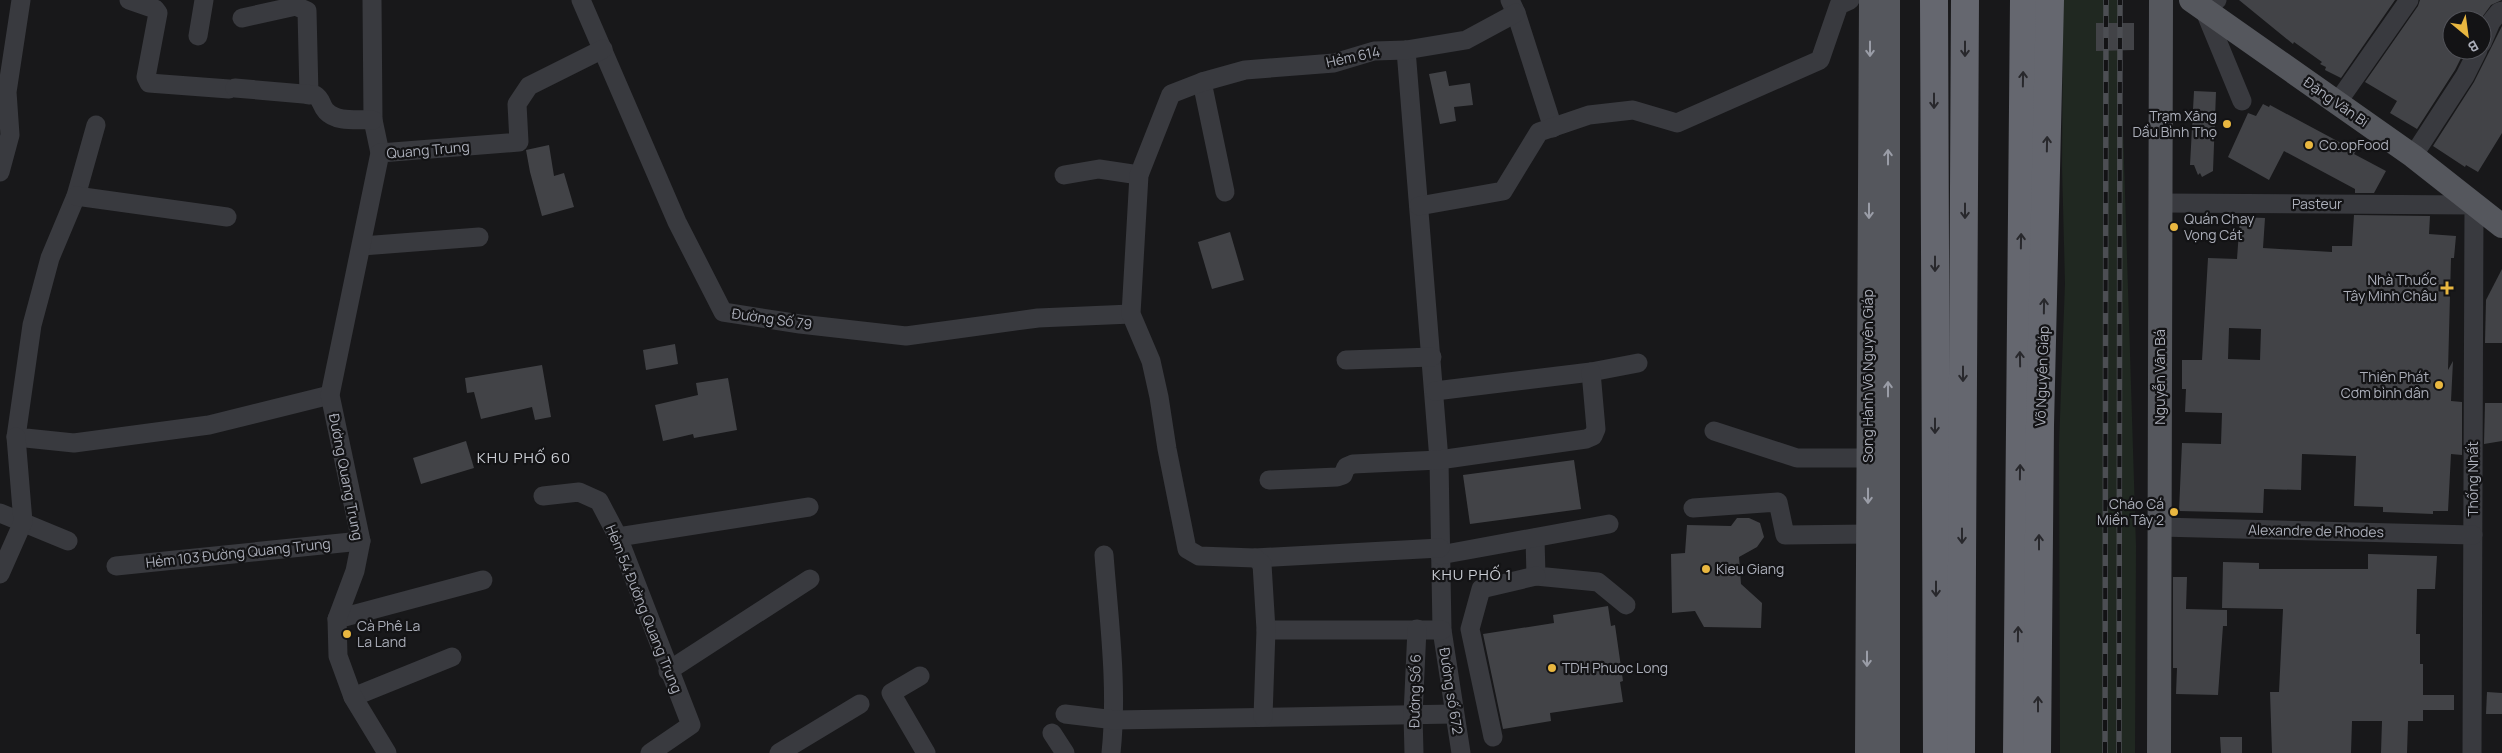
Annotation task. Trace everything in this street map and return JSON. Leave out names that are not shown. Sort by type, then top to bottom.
[{"type":"highway","points":[[1934,0],[1937,753]]},
{"type":"highway","points":[[1961,753],[1965,0]]},
{"type":"highway","name":"Võ Nguyên Giáp","points":[[2017,753],[2024,0]]},
{"type":"highway","name":"Võ Nguyên Giáp","points":[[2037,753],[2040,425],[2045,289],[2050,0]]},
{"type":"main road","name":"Song Hành Võ Nguyên Giáp","points":[[1867,753],[1871,0]]},
{"type":"main road","name":"Song Hành Võ Nguyên Giáp","points":[[1888,0],[1888,753]]},
{"type":"main road","name":"Nguyễn Văn Bá","points":[[2160,753],[2161,0]]},
{"type":"main road","name":"Đặng Văn Bi","points":[[2204,3],[2337,103],[2412,156],[2502,226]]},
{"type":"street","points":[[0,172],[10,135],[3,92],[21,0]]},
{"type":"street","points":[[129,0],[155,8],[158,13],[146,77],[149,83],[309,95],[320,98],[324,110],[337,119],[373,120]]},
{"type":"street","points":[[198,36],[204,0]]},
{"type":"street","points":[[372,0],[373,120],[380,153]]},
{"type":"street","name":"Đường Số 79","points":[[581,0],[677,222],[723,312],[800,324],[906,336],[1038,318],[1131,314]]},
{"type":"street","points":[[1419,206],[1503,191],[1539,132],[1589,115],[1633,110],[1678,122],[1820,60],[1839,5],[1850,0]]},
{"type":"street","points":[[2337,103],[2409,0]]},
{"type":"street","points":[[2204,3],[2242,101]]},
{"type":"street","points":[[242,18],[296,6],[307,11],[309,95]]},
{"type":"street","points":[[1513,7],[1553,128]]},
{"type":"street","name":"Hẻm 614","points":[[1139,175],[1170,94],[1202,82],[1245,70],[1334,63],[1374,51],[1406,50],[1466,40],[1513,7]]},
{"type":"street","points":[[2492,21],[2502,11]]},
{"type":"street","name":"Quang Trung","points":[[330,395],[380,153],[519,142],[517,104],[529,86],[603,49]]},
{"type":"street","name":"Đường số 672","points":[[1406,50],[1435,391],[1439,460],[1442,630],[1461,753]]},
{"type":"street","points":[[2412,156],[2465,76],[2473,60]]},
{"type":"street","points":[[1202,82],[1225,192]]},
{"type":"street","points":[[0,574],[23,522],[16,437],[32,325],[50,258],[76,196],[96,125]]},
{"type":"street","points":[[1064,175],[1099,168],[1139,175],[1131,314],[1151,361],[1160,396],[1167,449],[1187,549],[1199,556],[1255,558],[1440,552],[1535,538],[1609,524]]},
{"type":"street","points":[[76,196],[227,217]]},
{"type":"street","name":"Pasteur","points":[[2161,203],[2474,205]]},
{"type":"street","name":"Thống Nhất","points":[[2472,753],[2474,205]]},
{"type":"street","points":[[362,246],[479,237]]},
{"type":"street","points":[[1346,360],[1432,357]]},
{"type":"street","points":[[1435,391],[1591,372],[1638,363]]},
{"type":"street","points":[[1269,480],[1337,477],[1343,475],[1346,467],[1353,464],[1439,460],[1586,439],[1593,436],[1596,429],[1591,372]]},
{"type":"street","points":[[16,437],[74,443],[84,442],[209,425],[330,395]]},
{"type":"street","name":"Đường Quang Trung","points":[[330,395],[361,541],[354,571],[337,619],[338,656],[353,697],[387,753]]},
{"type":"street","points":[[1714,431],[1798,458],[1868,458]]},
{"type":"street","name":"Hẻm 54 Đường Quang Trung","points":[[543,496],[579,492],[598,501],[618,537],[668,671],[691,725],[650,753]]},
{"type":"street","points":[[1693,508],[1778,502],[1785,535],[1868,534]]},
{"type":"street","points":[[618,537],[809,507]]},
{"type":"street","points":[[0,513],[68,541]]},
{"type":"street","name":"Alexandre de Rhodes","points":[[2160,527],[2473,535]]},
{"type":"street","points":[[1535,538],[1536,576]]},
{"type":"street","name":"Hẻm 103 Đường Quang Trung","points":[[116,566],[361,541]]},
{"type":"street","points":[[1104,555],[1115,720],[1111,753]]},
{"type":"street","points":[[1255,558],[1262,564],[1266,630],[1263,717]]},
{"type":"street","points":[[1493,737],[1470,629],[1481,589],[1536,576],[1598,582],[1626,605]]},
{"type":"street","points":[[668,671],[810,579]]},
{"type":"street","points":[[337,619],[483,580]]},
{"type":"street","name":"Đường Số 6","points":[[1414,753],[1413,715],[1417,629]]},
{"type":"street","points":[[1266,630],[1442,630]]},
{"type":"street","points":[[353,697],[452,658]]},
{"type":"street","points":[[920,676],[891,693],[926,753]]},
{"type":"street","points":[[779,753],[860,704]]},
{"type":"street","points":[[1065,714],[1115,720],[1454,714]]},
{"type":"street","points":[[1052,733],[1065,753]]},
{"type":"shaded area","points":[[2063,0],[2119,0],[2136,546],[2135,753],[2060,753],[2059,445],[2065,283],[2062,166]]},
{"type":"building","points":[[2239,0],[2395,0],[2341,78],[2325,70],[2326,67],[2320,64],[2322,62],[2294,42],[2293,44]]},
{"type":"building","points":[[2420,0],[2502,0],[2491,5],[2487,10],[2442,10],[2442,60],[2460,60],[2417,129],[2390,113],[2397,101],[2365,82],[2418,6]]},
{"type":"building","points":[[2096,23],[2134,23],[2134,50],[2096,51]]},
{"type":"building","points":[[2502,26],[2502,133],[2478,172],[2466,165],[2465,167],[2433,146],[2474,82],[2485,60],[2492,60],[2492,46]]},
{"type":"building","points":[[1446,71],[1449,86],[1470,83],[1473,105],[1454,107],[1456,121],[1440,124],[1429,74]]},
{"type":"building","points":[[2194,91],[2216,92],[2213,171],[2202,177],[2200,173],[2198,175],[2194,165],[2190,165]]},
{"type":"building","points":[[2263,104],[2269,107],[2270,105],[2356,151],[2354,154],[2386,171],[2374,193],[2355,193],[2355,189],[2284,151],[2269,180],[2228,157],[2248,113],[2256,116]]},
{"type":"building","points":[[549,145],[554,176],[564,173],[574,207],[542,216],[526,150]]},
{"type":"building","points":[[2354,215],[2430,216],[2429,234],[2456,236],[2454,258],[2451,258],[2448,370],[2453,361],[2451,401],[2462,402],[2462,455],[2451,454],[2448,511],[2433,511],[2433,514],[2383,512],[2383,507],[2354,506],[2356,456],[2302,454],[2301,490],[2264,489],[2263,513],[2179,511],[2182,443],[2221,444],[2222,413],[2185,412],[2186,389],[2182,389],[2182,360],[2202,360],[2208,258],[2237,259],[2240,217],[2265,218],[2263,248],[2332,252],[2332,246],[2352,246]],"holes":[[[2229,328],[2261,329],[2260,360],[2228,359]]]},
{"type":"building","points":[[1230,232],[1244,280],[1212,289],[1198,242]]},
{"type":"building","points":[[2502,269],[2502,343],[2485,343],[2486,300]]},
{"type":"building","points":[[675,344],[678,364],[646,370],[643,350]]},
{"type":"building","points":[[542,365],[551,417],[535,420],[532,407],[481,419],[474,392],[467,393],[465,378]]},
{"type":"building","points":[[728,378],[737,430],[694,438],[693,434],[663,441],[655,405],[698,395],[696,383]]},
{"type":"building","points":[[2485,403],[2502,403],[2502,441],[2484,444]]},
{"type":"building","points":[[466,441],[474,468],[421,484],[413,458]]},
{"type":"building","points":[[1574,460],[1581,509],[1470,524],[1463,475]]},
{"type":"building","name":"Kieu Giang","points":[[1737,518],[1749,518],[1760,523],[1764,537],[1757,547],[1739,557],[1741,584],[1762,603],[1761,628],[1704,627],[1695,611],[1672,613],[1671,554],[1685,553],[1687,525],[1731,526]]},
{"type":"building","points":[[2368,554],[2437,556],[2435,589],[2417,589],[2416,634],[2420,634],[2420,664],[2423,664],[2423,695],[2454,695],[2454,710],[2423,710],[2423,721],[2408,721],[2407,753],[2381,753],[2382,721],[2352,721],[2351,753],[2272,753],[2270,692],[2279,692],[2283,609],[2222,608],[2223,562],[2259,563],[2259,569],[2368,569]]},
{"type":"building","points":[[2173,577],[2187,577],[2186,609],[2227,610],[2227,626],[2223,626],[2218,695],[2176,694],[2177,668],[2173,668]]},
{"type":"building","name":"TDH Phuoc Long","points":[[1608,606],[1611,626],[1615,625],[1623,681],[1620,682],[1623,702],[1550,713],[1551,721],[1503,729],[1483,634],[1554,623],[1553,615]]},
{"type":"building","points":[[2487,692],[2502,693],[2502,714],[2486,714]]},
{"type":"building","points":[[2220,737],[2242,737],[2242,753],[2221,753]]},
{"type":"railway","points":[[2105,753],[2106,0]]},
{"type":"railway","points":[[2119,753],[2120,0]]},
{"type":"place","name":"Trạm Xăng Dầu Bình Thọ","points":[[2227,124]]},
{"type":"place","name":"Co.opFood","points":[[2309,145]]},
{"type":"place","name":"Quán Chay Vọng Cát","points":[[2174,227]]},
{"type":"place","name":"Nhà Thuốc Tây Minh Châu","points":[[2447,288]]},
{"type":"place","name":"Thiên Phát Cơm bình dân","points":[[2439,385]]},
{"type":"place","name":"Cháo Cá Miền Tây 2","points":[[2174,512]]},
{"type":"place","name":"Kieu Giang","points":[[1706,569]]},
{"type":"place","name":"Cà Phê La La Land","points":[[347,634]]},
{"type":"place","name":"TDH Phuoc Long","points":[[1552,668]]},
{"type":"district","name":"KHU PHỐ 60","points":[[524,458]]},
{"type":"district","name":"KHU PHỐ 1","points":[[1472,575]]}]
